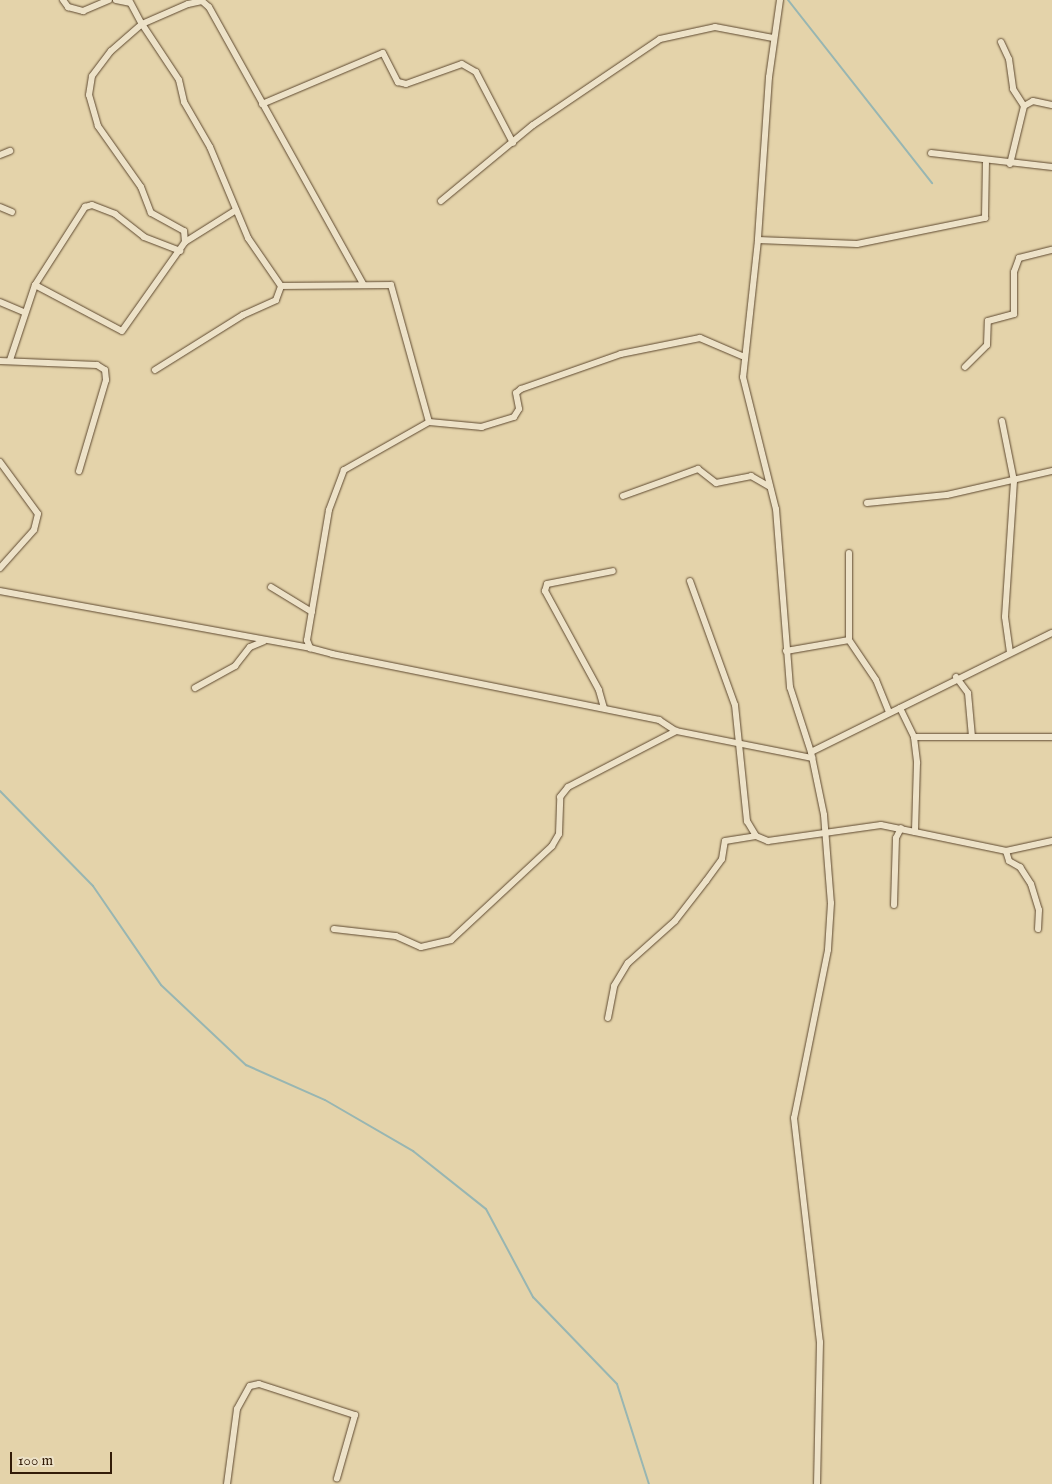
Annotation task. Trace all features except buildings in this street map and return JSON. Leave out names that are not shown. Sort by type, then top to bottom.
[{"type":"street","points":[[63,0],[68,7],[83,11],[109,0]]},
{"type":"street","points":[[116,0],[129,1],[179,80],[184,102],[210,147],[248,238],[281,286]]},
{"type":"street","points":[[780,0],[773,38],[758,240],[742,356],[743,377],[768,486],[776,509],[790,687],[811,755],[825,834],[830,933],[794,1118],[820,1333],[817,1484]]},
{"type":"street","points":[[185,242],[184,232],[151,213],[141,187],[98,126],[89,95],[92,76],[111,51],[142,24],[202,1],[209,7],[363,284]]},
{"type":"street","points":[[441,201],[570,98],[670,35],[715,27],[773,38]]},
{"type":"street","points":[[1000,42],[1009,59],[1012,89],[1024,106]]},
{"type":"street","points":[[262,104],[383,53],[398,82],[406,84],[462,64],[476,72],[513,143]]},
{"type":"street","points":[[1010,164],[1024,106],[1033,101],[1052,105]]},
{"type":"street","points":[[0,155],[10,151]]},
{"type":"street","points":[[932,153],[986,163],[1052,167]]},
{"type":"street","points":[[758,240],[857,244],[985,218],[986,163]]},
{"type":"street","points":[[10,360],[23,312],[35,285],[73,218],[92,205],[115,214],[144,237],[180,251]]},
{"type":"street","points":[[0,207],[12,212]]},
{"type":"street","points":[[35,285],[122,332],[185,242],[236,210]]},
{"type":"street","points":[[758,240],[812,241]]},
{"type":"street","points":[[965,367],[986,345],[988,321],[1014,314],[1014,272],[1019,258],[1052,250]]},
{"type":"street","points":[[281,286],[391,285],[430,422]]},
{"type":"street","points":[[155,370],[242,315],[276,300],[281,286]]},
{"type":"street","points":[[0,302],[23,312]]},
{"type":"street","points":[[310,648],[307,640],[329,510],[341,474],[430,422],[450,427],[490,425],[518,414],[516,393],[521,389],[621,354],[687,338],[700,338],[742,356]]},
{"type":"street","points":[[0,361],[97,365],[105,370],[106,380],[79,471]]},
{"type":"street","points":[[1002,421],[1014,481],[1005,617],[1010,652]]},
{"type":"street","points":[[0,462],[38,514],[34,530],[0,568]]},
{"type":"street","points":[[623,496],[698,469],[716,483],[751,476],[768,486]]},
{"type":"street","points":[[867,503],[947,495],[1014,481],[1052,470]]},
{"type":"street","points":[[849,553],[849,640],[876,680],[889,713]]},
{"type":"street","points":[[604,708],[600,690],[545,591],[547,584],[613,571]]},
{"type":"street","points":[[690,581],[735,705],[747,822],[756,836]]},
{"type":"street","points":[[271,587],[312,612]]},
{"type":"street","points":[[0,591],[310,648],[659,720],[676,731],[811,755],[956,677],[1052,633]]},
{"type":"street","points":[[786,651],[849,640]]},
{"type":"street","points":[[195,688],[235,666],[250,647],[264,641]]},
{"type":"street","points":[[956,677],[968,693],[972,737]]},
{"type":"street","points":[[900,708],[914,737],[916,832]]},
{"type":"street","points":[[334,929],[396,936],[421,947],[451,940],[552,846],[559,834],[560,797],[568,787],[676,731]]},
{"type":"street","points":[[914,737],[1052,737]]},
{"type":"street","points":[[608,1018],[614,986],[628,963],[685,908],[722,859],[725,841],[756,836],[768,841],[881,825],[1006,851],[1052,841]]},
{"type":"street","points":[[894,905],[896,838],[901,828]]},
{"type":"street","points":[[1006,851],[1009,861],[1020,867],[1031,884],[1040,910],[1038,929]]},
{"type":"street","points":[[227,1484],[237,1409],[250,1386],[259,1384],[355,1415],[337,1478]]},
{"type":"waterway","points":[[788,0],[932,183]]},
{"type":"waterway","points":[[0,791],[93,886],[161,985],[246,1065],[325,1100],[413,1151],[486,1209],[533,1297],[617,1384],[649,1484]]}]
